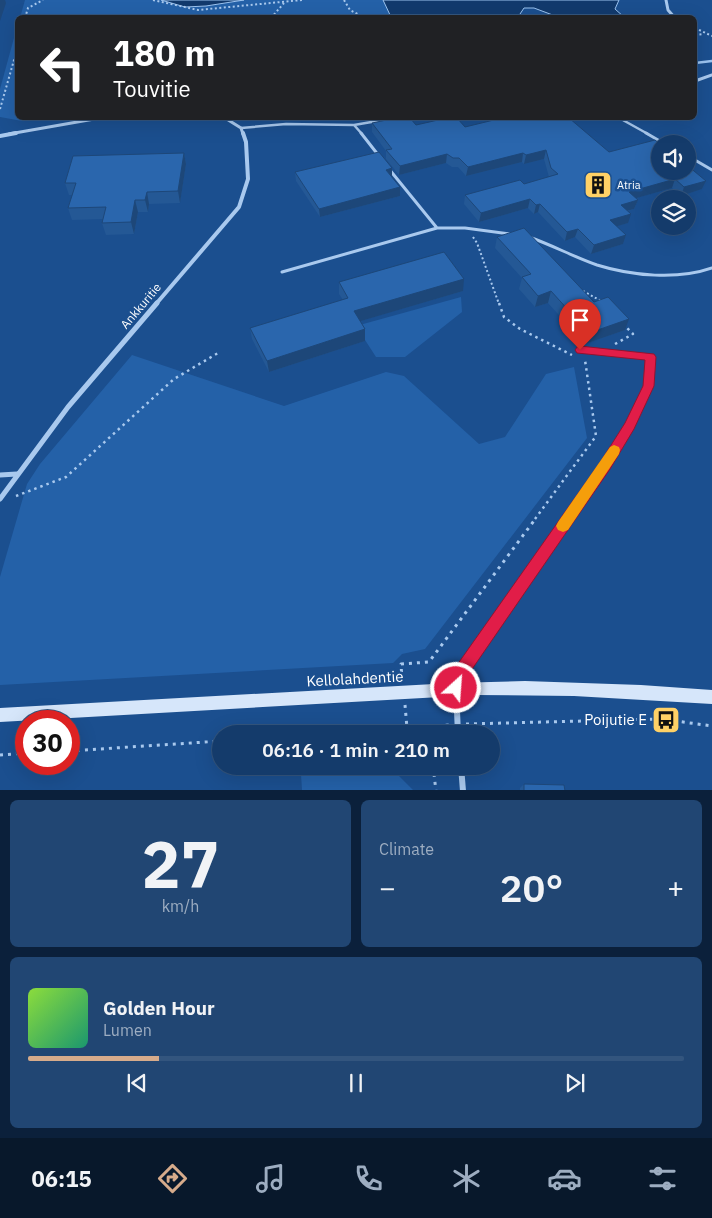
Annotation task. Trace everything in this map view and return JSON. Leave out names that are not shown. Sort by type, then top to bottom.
[{"type":"street","points":[[666,0],[668,10],[672,15]]},
{"type":"street","points":[[697,80],[712,74]]},
{"type":"street","points":[[0,136],[89,120]]},
{"type":"street","points":[[228,120],[240,128]]},
{"type":"street","name":"Ankkuritie","points":[[0,499],[68,407],[239,207],[248,179],[246,142],[240,128]]},
{"type":"street","points":[[458,725],[456,688],[463,670],[605,465],[630,426],[648,386],[650,357],[580,350]]},
{"type":"street","points":[[0,475],[17,474]]},
{"type":"street","name":"Kellolahdentie","points":[[0,715],[403,693],[456,688],[541,688],[712,697]]},
{"type":"street","points":[[462,775],[464,790]]},
{"type":"lane","points":[[240,128],[286,124],[354,126],[384,120]]},
{"type":"lane","points":[[433,120],[454,120]]},
{"type":"lane","points":[[624,120],[651,136]]},
{"type":"lane","points":[[354,126],[437,228]]},
{"type":"lane","points":[[696,161],[712,170]]},
{"type":"lane","points":[[282,272],[437,228],[465,228],[512,234]]},
{"type":"lane","points":[[521,236],[530,237],[595,264],[613,269],[688,274],[712,268]]},
{"type":"path","points":[[27,15],[28,8],[43,0]]},
{"type":"path","points":[[153,0],[198,10],[302,0]]},
{"type":"path","points":[[344,0],[350,10],[359,15]]},
{"type":"path","points":[[274,15],[285,2]]},
{"type":"path","points":[[697,29],[712,36]]},
{"type":"path","points":[[697,34],[705,34]]},
{"type":"path","points":[[0,109],[15,56]]},
{"type":"path","points":[[465,228],[477,243],[504,317],[544,344],[576,356]]},
{"type":"path","points":[[579,289],[602,301],[608,308]]},
{"type":"path","points":[[407,725],[401,664],[429,662],[596,436],[584,360],[633,334],[621,321]]},
{"type":"path","points":[[8,498],[66,477],[174,379],[218,353]]},
{"type":"path","points":[[458,725],[660,719],[712,726]]},
{"type":"path","points":[[80,750],[212,742]]},
{"type":"path","points":[[0,755],[15,754]]},
{"type":"path","points":[[434,775],[436,790]]},
{"type":"shaded area","points":[[25,0],[161,0],[185,7],[244,0],[383,0],[390,15],[21,15]]},
{"type":"shaded area","points":[[161,0],[244,0],[185,7]]},
{"type":"shaded area","points":[[383,0],[619,0],[615,9],[622,15],[553,15],[534,8],[524,8],[519,15],[390,15]]},
{"type":"shaded area","points":[[15,34],[15,120],[0,117],[0,89]]},
{"type":"shaded area","points":[[461,297],[462,312],[405,357],[376,357],[356,326]]},
{"type":"shaded area","points":[[132,355],[284,406],[386,372],[404,376],[479,444],[505,437],[546,374],[574,367],[587,438],[425,649],[402,654],[393,663],[0,685],[0,577],[27,484],[40,464]]},
{"type":"shaded area","points":[[301,775],[398,775],[413,790],[302,790]]},
{"type":"building","name":"Atria","points":[[386,120],[412,120],[416,125],[438,120],[459,120],[465,127],[494,120],[571,120],[609,152],[651,141],[651,180],[671,180],[629,192],[638,200],[621,205],[631,214],[610,220],[626,235],[594,245],[578,229],[567,232],[540,204],[536,205],[530,199],[481,213],[465,195],[520,180],[524,184],[558,174],[551,168],[546,150],[526,155],[523,153],[468,167],[459,158],[453,158],[447,154],[400,166],[386,150],[392,149],[372,123]]},
{"type":"building","points":[[379,152],[392,168],[386,170],[400,187],[319,209],[295,172]]},
{"type":"building","points":[[184,153],[178,191],[147,192],[145,200],[135,200],[131,222],[102,223],[106,207],[68,208],[76,183],[65,183],[73,156]]},
{"type":"building","name":"Atria","points":[[696,173],[706,181],[684,187],[676,180],[696,180]]},
{"type":"building","points":[[524,228],[594,302],[608,297],[629,319],[589,333],[551,291],[538,296],[522,277],[531,274],[497,237]]},
{"type":"building","points":[[444,252],[464,279],[354,311],[365,329],[267,361],[250,328],[348,298],[339,282]]},
{"type":"building","points":[[524,784],[564,785],[565,790],[524,790]]},
{"type":"waterway","points":[[697,63],[712,61]]},
{"type":"slow traffic","points":[[563,526],[614,450]]},
{"type":"place","name":"Atria","points":[[598,185]]},
{"type":"place","name":"Poijutie E","points":[[666,720]]},
{"type":"route","points":[[456,688],[463,670],[630,426],[648,386],[650,357],[580,350]]}]
